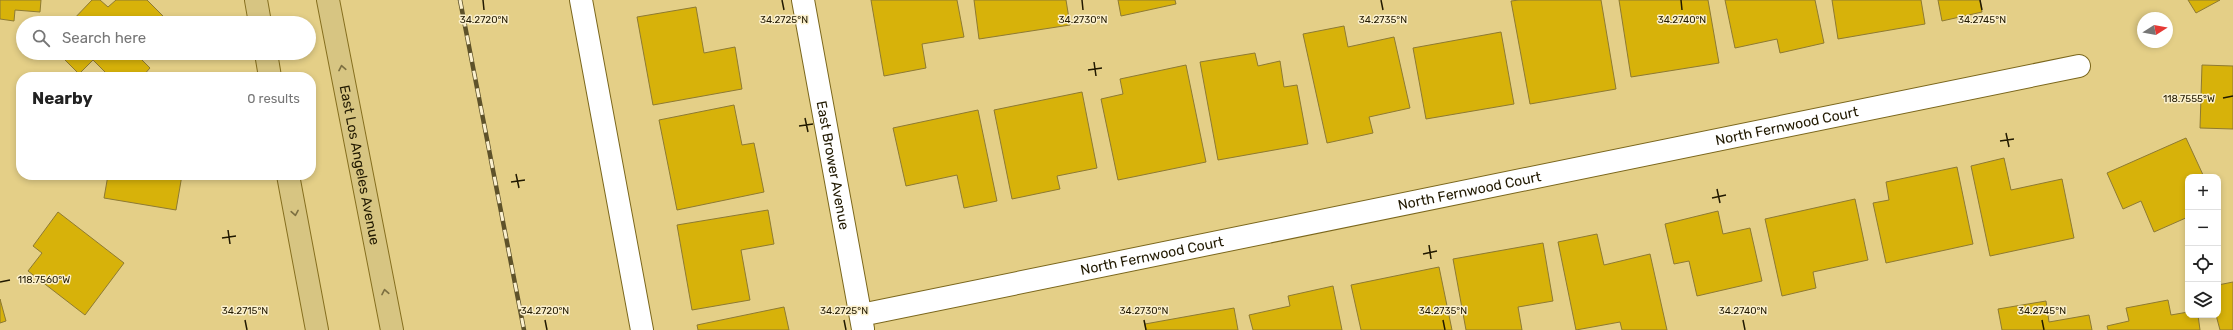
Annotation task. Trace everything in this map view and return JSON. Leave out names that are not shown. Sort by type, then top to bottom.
[{"type":"main road","points":[[256,0],[259,16]]},
{"type":"main road","name":"East Los Angeles Avenue","points":[[328,0],[392,330]]},
{"type":"main road","points":[[267,60],[269,72]]},
{"type":"main road","points":[[289,180],[317,330]]},
{"type":"street","points":[[581,0],[642,330]]},
{"type":"street","name":"East Brower Avenue","points":[[803,0],[862,323]]},
{"type":"street","name":"North Fernwood Court","points":[[862,323],[2079,66]]},
{"type":"building","points":[[0,0],[41,0],[40,12],[15,10],[14,21],[0,19]]},
{"type":"building","points":[[92,0],[100,0],[108,7],[116,0],[147,0],[163,16],[77,16]]},
{"type":"building","points":[[871,0],[957,0],[964,37],[922,44],[926,68],[884,76]]},
{"type":"building","points":[[974,0],[1066,0],[1070,25],[979,39]]},
{"type":"building","points":[[1118,0],[1175,0],[1176,4],[1121,16]]},
{"type":"building","points":[[1601,0],[1616,89],[1530,104],[1511,1]]},
{"type":"building","points":[[1619,0],[1708,0],[1719,63],[1631,77]]},
{"type":"building","points":[[1725,0],[1815,0],[1824,43],[1780,53],[1777,39],[1735,48]]},
{"type":"building","points":[[1832,0],[1921,0],[1925,24],[1838,39]]},
{"type":"building","points":[[1938,0],[1980,0],[1982,12],[1942,21]]},
{"type":"building","points":[[2188,0],[2220,0],[2196,13]]},
{"type":"building","points":[[696,7],[704,53],[735,47],[742,89],[653,105],[637,17]]},
{"type":"building","points":[[1344,26],[1348,47],[1394,37],[1410,108],[1369,117],[1373,133],[1327,143],[1303,34]]},
{"type":"building","points":[[1501,32],[1514,104],[1426,119],[1413,48]]},
{"type":"building","points":[[1255,53],[1258,66],[1280,61],[1284,87],[1297,85],[1308,144],[1218,160],[1200,62]]},
{"type":"building","points":[[65,60],[93,60],[81,72],[77,72]]},
{"type":"building","points":[[93,60],[142,60],[150,68],[146,72],[105,72]]},
{"type":"building","points":[[1186,65],[1206,162],[1118,180],[1101,99],[1123,94],[1120,79]]},
{"type":"building","points":[[2202,65],[2233,66],[2233,129],[2200,128]]},
{"type":"building","points":[[1082,92],[1097,168],[1057,176],[1060,189],[1012,199],[994,110]]},
{"type":"building","points":[[734,105],[742,145],[754,143],[764,192],[677,210],[659,120]]},
{"type":"building","points":[[978,110],[997,201],[964,208],[957,175],[906,186],[893,128]]},
{"type":"building","points":[[2186,138],[2203,174],[2185,174],[2185,218],[2154,232],[2141,201],[2123,209],[2107,173]]},
{"type":"building","points":[[2004,158],[2011,190],[2062,179],[2074,238],[1990,256],[1971,166]]},
{"type":"building","points":[[1957,167],[1973,244],[1886,263],[1873,203],[1889,200],[1886,182]]},
{"type":"building","points":[[107,180],[181,180],[176,210],[104,198]]},
{"type":"building","points":[[1855,199],[1868,260],[1813,272],[1816,288],[1782,296],[1765,219]]},
{"type":"building","points":[[768,210],[774,244],[741,250],[750,300],[692,310],[677,225]]},
{"type":"building","points":[[1718,211],[1723,234],[1750,228],[1762,281],[1697,296],[1689,261],[1674,264],[1665,224]]},
{"type":"building","points":[[58,212],[124,263],[85,315],[28,271],[42,253],[33,246]]},
{"type":"building","points":[[1597,234],[1604,265],[1650,254],[1667,330],[1622,330],[1620,322],[1576,330],[1558,242]]},
{"type":"building","points":[[1543,243],[1553,301],[1518,307],[1522,330],[1466,330],[1453,259]]},
{"type":"building","points":[[1439,267],[1452,330],[1361,330],[1351,285]]},
{"type":"building","points":[[2233,282],[2233,330],[2220,330],[2217,318],[2221,318],[2221,284]]},
{"type":"building","points":[[1333,286],[1342,330],[1253,330],[1249,315],[1290,306],[1288,296]]},
{"type":"building","points":[[0,299],[6,321],[0,323]]},
{"type":"building","points":[[2168,300],[2171,315],[2185,313],[2185,318],[2198,318],[2200,330],[2108,330],[2107,326],[2129,321],[2126,308]]},
{"type":"building","points":[[2046,301],[2049,322],[2089,315],[2092,330],[2002,330],[1998,309]]},
{"type":"building","points":[[784,307],[789,330],[698,330],[697,325]]},
{"type":"building","points":[[1234,308],[1238,330],[1146,330],[1145,324]]},
{"type":"railway","points":[[460,0],[524,330]]}]
